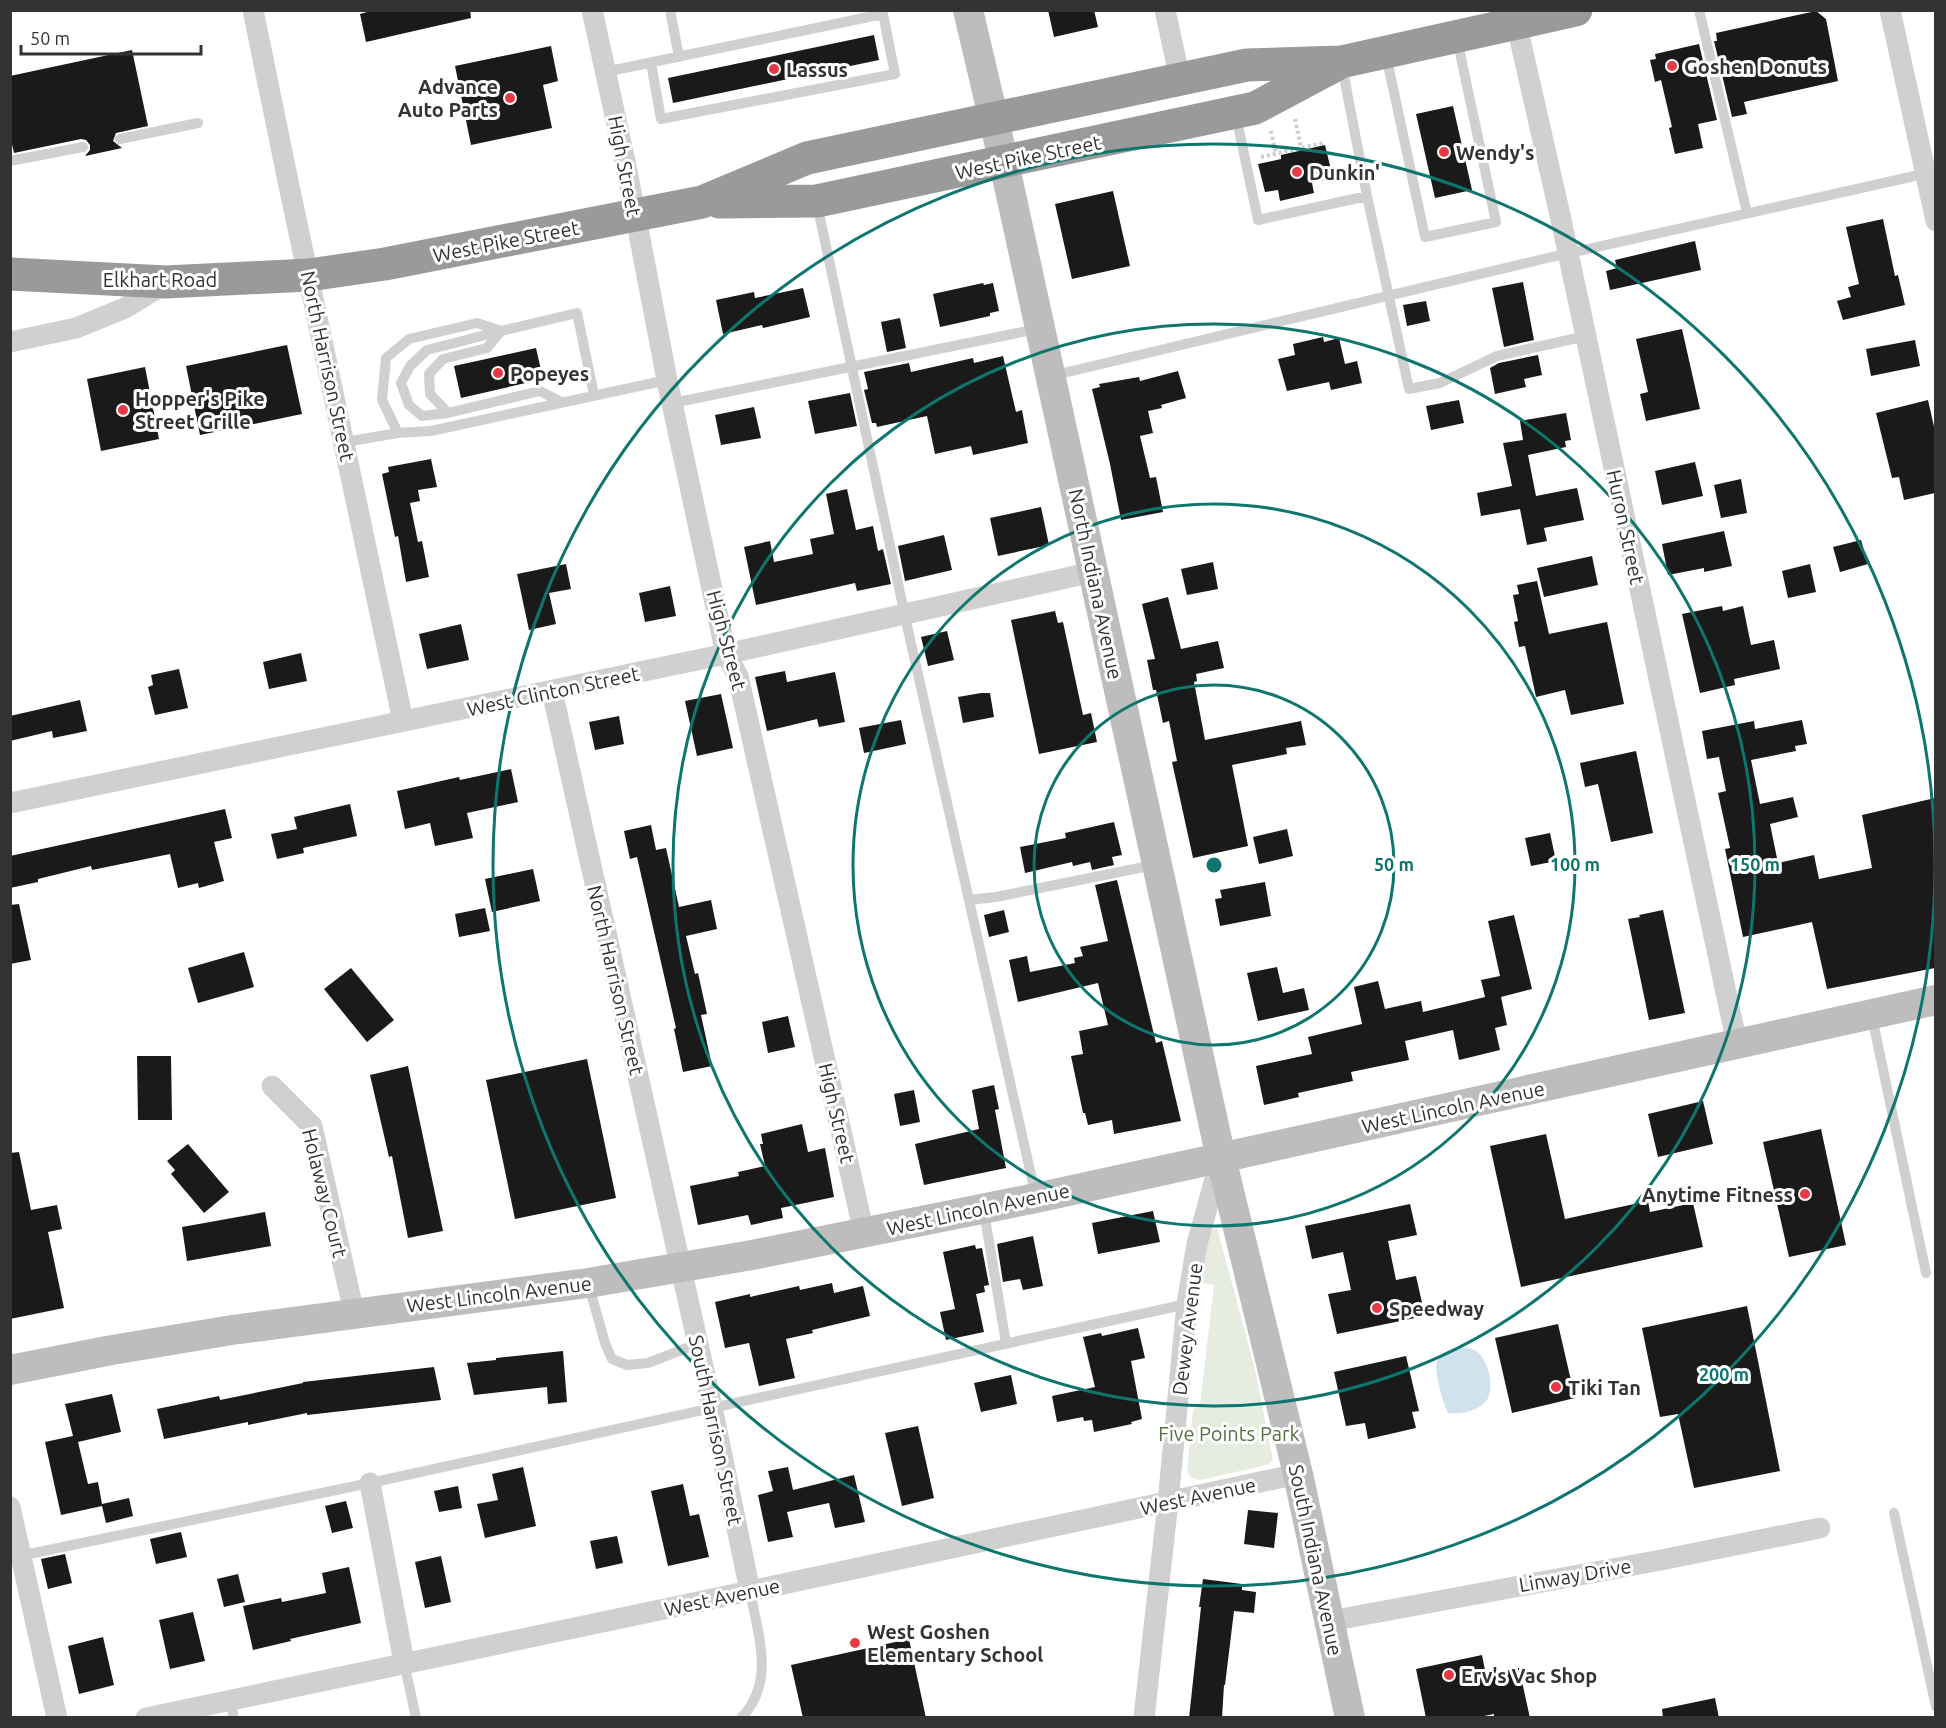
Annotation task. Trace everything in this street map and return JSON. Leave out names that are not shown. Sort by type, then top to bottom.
[{"type":"highway","name":"West Pike Street","points":[[309,275],[430,256],[702,202],[807,158],[1180,79],[1247,65],[1341,62],[1456,37],[1515,17],[1576,10]]},
{"type":"highway","name":"West Pike Street","points":[[702,202],[817,201],[1235,113],[1256,108],[1341,62]]},
{"type":"highway","name":"Elkhart Road","points":[[10,274],[166,282],[309,275]]},
{"type":"street","name":"North Harrison Street","points":[[253,10],[403,721]]},
{"type":"street","name":"High Street","points":[[592,10],[667,380],[726,654],[738,676],[864,1233]]},
{"type":"street","name":"North Indiana Avenue","points":[[968,10],[1051,376],[1221,1158]]},
{"type":"street","points":[[1165,10],[1180,79]]},
{"type":"street","points":[[1890,10],[1930,172],[1935,221]]},
{"type":"street","name":"Huron Street","points":[[1515,17],[1586,336],[1737,1044]]},
{"type":"street","points":[[10,342],[76,328],[125,308],[166,282]]},
{"type":"street","name":"West Clinton Street","points":[[10,803],[726,654],[1093,572]]},
{"type":"street","name":"North Harrison Street","points":[[552,691],[680,1268]]},
{"type":"street","name":"West Lincoln Avenue","points":[[10,1370],[112,1350],[244,1329],[588,1283],[864,1233],[1221,1158],[1935,1000]]},
{"type":"street","name":"Holaway Court","points":[[272,1086],[312,1126],[354,1313]]},
{"type":"street","name":"Dewey Avenue","points":[[1144,1718],[1187,1304],[1197,1244],[1221,1158]]},
{"type":"street","name":"South Indiana Avenue","points":[[1221,1158],[1298,1474],[1350,1718]]},
{"type":"street","name":"South Harrison Street","points":[[680,1268],[712,1407],[750,1591]]},
{"type":"street","name":"West Avenue","points":[[146,1718],[232,1708],[404,1662],[1298,1474]]},
{"type":"street","points":[[370,1483],[404,1662]]},
{"type":"street","points":[[10,1507],[16,1557],[57,1718]]},
{"type":"street","name":"Linway Drive","points":[[1330,1621],[1820,1528]]},
{"type":"lane","points":[[670,10],[679,57]]},
{"type":"lane","points":[[1699,10],[1747,213]]},
{"type":"lane","points":[[605,72],[882,13],[895,75],[661,119],[651,63]]},
{"type":"lane","points":[[1385,52],[1425,237],[1465,229],[1496,222],[1456,37]]},
{"type":"lane","points":[[1341,62],[1367,196],[1409,389],[1440,383],[1497,356],[1586,336]]},
{"type":"lane","points":[[1235,113],[1258,219],[1367,196]]},
{"type":"lane","points":[[120,139],[198,123]]},
{"type":"lane","points":[[10,161],[82,147]]},
{"type":"lane","points":[[1051,376],[1568,254],[1930,172]]},
{"type":"lane","points":[[817,201],[905,615],[1036,1198]]},
{"type":"lane","points":[[561,402],[540,391],[448,413],[422,416],[409,405],[401,383],[410,366],[427,350],[577,313],[594,395]]},
{"type":"lane","points":[[398,433],[382,400],[386,358],[409,339],[454,328],[477,323],[501,331]]},
{"type":"lane","points":[[673,403],[1040,328]]},
{"type":"lane","points":[[448,413],[430,394],[429,374],[443,359],[487,348],[501,331]]},
{"type":"lane","points":[[345,442],[398,433],[430,431],[667,380]]},
{"type":"lane","points":[[969,900],[1157,864]]},
{"type":"lane","points":[[1871,1014],[1926,1273]]},
{"type":"lane","points":[[983,1208],[1006,1343]]},
{"type":"lane","points":[[588,1283],[612,1359],[627,1365],[648,1363],[697,1344]]},
{"type":"lane","points":[[16,1557],[370,1483],[1187,1304]]},
{"type":"lane","points":[[1894,1513],[1935,1707]]},
{"type":"lane","points":[[741,1718],[752,1707],[760,1688],[763,1663],[750,1591]]},
{"type":"lane","points":[[404,1662],[416,1718]]},
{"type":"path","points":[[1294,116],[1301,148]]},
{"type":"path","points":[[1269,122],[1276,154]]},
{"type":"path","points":[[1256,158],[1323,143]]},
{"type":"green space","name":"Five Points Park","points":[[1217,1228],[1255,1369],[1273,1460],[1267,1465],[1200,1480],[1192,1478],[1187,1472],[1193,1410],[1200,1405],[1214,1285],[1197,1282],[1211,1230]]},
{"type":"water","points":[[1457,1348],[1470,1348],[1482,1357],[1486,1364],[1491,1387],[1484,1404],[1464,1413],[1448,1413],[1436,1366],[1438,1358],[1443,1353]]},
{"type":"building","points":[[374,10],[470,10],[471,18],[366,42],[360,14]]},
{"type":"building","points":[[1048,10],[1094,10],[1098,27],[1054,37]]},
{"type":"building","points":[[1816,11],[1826,19],[1838,81],[1744,102],[1747,114],[1732,117],[1714,41],[1717,41],[1716,33]]},
{"type":"building","name":"Lassus","points":[[874,35],[879,60],[673,103],[668,78]]},
{"type":"building","points":[[1699,44],[1717,120],[1698,124],[1703,148],[1675,154],[1669,128],[1672,127],[1661,80],[1655,82],[1650,60],[1656,59],[1655,54]]},
{"type":"building","points":[[551,46],[558,81],[543,85],[552,128],[471,145],[455,66]]},
{"type":"building","points":[[132,50],[148,126],[116,133],[113,141],[122,148],[85,156],[90,150],[90,145],[86,140],[81,139],[14,153],[10,136],[10,76]]},
{"type":"building","points":[[1453,106],[1472,190],[1435,198],[1416,114]]},
{"type":"building","points":[[1325,145],[1333,178],[1312,183],[1314,193],[1280,201],[1278,190],[1265,192],[1258,164],[1281,159],[1281,155]]},
{"type":"building","points":[[1113,191],[1130,266],[1072,279],[1055,204]]},
{"type":"building","points":[[1883,219],[1895,276],[1898,275],[1905,305],[1843,320],[1837,301],[1851,297],[1848,287],[1859,284],[1846,227]]},
{"type":"building","points":[[1695,241],[1701,270],[1610,290],[1606,271],[1617,268],[1615,260]]},
{"type":"building","points":[[1523,282],[1534,340],[1504,347],[1492,288]]},
{"type":"building","points":[[983,283],[984,285],[993,283],[999,311],[990,313],[990,316],[940,327],[933,294]]},
{"type":"building","points":[[803,288],[810,317],[723,334],[716,300],[754,292],[755,298]]},
{"type":"building","points":[[1426,301],[1430,321],[1407,326],[1403,305]]},
{"type":"building","points":[[900,318],[906,348],[887,352],[881,322]]},
{"type":"building","points":[[1682,329],[1700,409],[1646,421],[1640,394],[1648,392],[1636,339]]},
{"type":"building","points":[[1323,337],[1324,342],[1339,338],[1345,364],[1357,361],[1362,383],[1331,390],[1329,382],[1287,391],[1278,359],[1295,355],[1293,344]]},
{"type":"building","points":[[1915,340],[1920,366],[1871,376],[1866,349]]},
{"type":"building","points":[[287,345],[302,414],[200,435],[186,366]]},
{"type":"building","name":"Popeyes","points":[[536,348],[543,379],[461,398],[454,366]]},
{"type":"building","points":[[1538,355],[1542,375],[1524,379],[1526,387],[1495,394],[1490,368],[1499,363]]},
{"type":"building","points":[[1003,356],[1016,412],[1022,410],[1028,443],[973,455],[971,446],[935,454],[927,416],[877,427],[876,423],[872,423],[864,390],[868,389],[864,372],[909,363],[911,372],[973,358],[974,363]]},
{"type":"building","points":[[145,367],[159,439],[101,451],[87,379]]},
{"type":"building","points":[[1178,371],[1186,398],[1148,411],[1153,433],[1140,436],[1150,478],[1156,477],[1163,512],[1121,520],[1092,389],[1100,387],[1099,384],[1139,377],[1140,381]]},
{"type":"building","points":[[850,393],[857,426],[815,434],[808,401]]},
{"type":"building","points":[[1459,400],[1464,423],[1431,430],[1426,406]]},
{"type":"building","points":[[1928,400],[1935,431],[1935,493],[1904,500],[1899,477],[1892,478],[1876,413]]},
{"type":"building","points":[[754,407],[761,438],[721,445],[715,415]]},
{"type":"building","points":[[1566,413],[1571,440],[1565,441],[1566,447],[1528,455],[1536,496],[1577,488],[1584,520],[1544,528],[1547,541],[1527,545],[1520,509],[1481,516],[1477,493],[1512,486],[1503,443],[1523,440],[1520,421]]},
{"type":"building","points":[[431,459],[437,487],[418,490],[420,501],[410,503],[418,542],[422,541],[429,577],[406,582],[398,536],[395,537],[382,474],[389,472],[388,467]]},
{"type":"building","points":[[1695,462],[1703,496],[1662,505],[1655,471]]},
{"type":"building","points":[[1741,479],[1747,513],[1721,518],[1714,485]]},
{"type":"building","points":[[847,489],[856,530],[873,526],[878,551],[883,549],[891,584],[857,591],[855,583],[756,605],[744,547],[770,541],[774,562],[813,554],[810,539],[834,534],[826,494]]},
{"type":"building","points":[[1041,507],[1049,545],[998,556],[990,518]]},
{"type":"building","points":[[1724,531],[1732,566],[1704,572],[1704,568],[1668,575],[1662,544]]},
{"type":"building","points":[[944,535],[952,570],[905,581],[898,546]]},
{"type":"building","points":[[1861,540],[1868,564],[1840,572],[1833,547]]},
{"type":"building","points":[[1592,556],[1598,585],[1544,597],[1537,568]]},
{"type":"building","points":[[1213,562],[1218,589],[1187,595],[1181,569]]},
{"type":"building","points":[[566,564],[571,589],[549,593],[556,624],[529,630],[517,574]]},
{"type":"building","points":[[1810,564],[1816,592],[1788,598],[1782,571]]},
{"type":"building","points":[[1537,581],[1549,634],[1607,622],[1624,704],[1571,715],[1565,690],[1536,697],[1525,646],[1519,647],[1514,622],[1518,621],[1513,595],[1519,594],[1517,585]]},
{"type":"building","points":[[670,586],[676,616],[645,622],[639,593]]},
{"type":"building","points":[[1168,597],[1181,649],[1218,641],[1224,668],[1196,674],[1197,681],[1194,682],[1205,740],[1301,721],[1306,745],[1286,748],[1287,754],[1232,765],[1248,846],[1193,858],[1172,762],[1177,761],[1169,721],[1163,723],[1147,660],[1155,659],[1142,604]]},
{"type":"building","points":[[1722,606],[1723,611],[1743,606],[1751,645],[1774,640],[1780,669],[1734,679],[1735,685],[1700,693],[1682,614]]},
{"type":"building","points":[[1055,611],[1058,623],[1063,622],[1083,715],[1091,713],[1097,742],[1039,754],[1011,620]]},
{"type":"building","points":[[461,624],[469,660],[427,669],[419,634]]},
{"type":"building","points":[[947,631],[954,660],[928,666],[921,637]]},
{"type":"building","points":[[301,653],[307,681],[269,689],[263,662]]},
{"type":"building","points":[[179,669],[188,708],[155,715],[148,687],[153,685],[151,675]]},
{"type":"building","points":[[785,671],[787,682],[835,672],[845,722],[819,727],[817,719],[767,731],[755,677]]},
{"type":"building","points":[[990,693],[994,717],[963,723],[958,697]]},
{"type":"building","points":[[721,694],[733,748],[697,756],[685,701]]},
{"type":"building","points":[[80,700],[87,731],[53,738],[52,731],[10,741],[10,716]]},
{"type":"building","points":[[619,716],[624,744],[595,750],[589,722]]},
{"type":"building","points":[[901,720],[906,744],[864,753],[859,728]]},
{"type":"building","points":[[1802,720],[1807,744],[1795,746],[1796,751],[1751,760],[1760,804],[1793,797],[1798,817],[1770,824],[1778,863],[1814,855],[1819,879],[1872,868],[1862,815],[1935,798],[1935,968],[1827,989],[1812,922],[1743,937],[1725,849],[1730,848],[1718,793],[1726,791],[1719,757],[1707,759],[1702,731],[1754,721],[1755,729]]},
{"type":"building","points":[[1636,751],[1653,833],[1611,842],[1598,784],[1585,787],[1580,763]]},
{"type":"building","points":[[511,769],[518,802],[467,813],[473,838],[435,846],[430,823],[405,829],[397,791],[459,777],[460,780]]},
{"type":"building","points":[[350,804],[357,836],[303,848],[304,853],[277,859],[271,834],[297,829],[294,817]]},
{"type":"building","points":[[225,809],[232,838],[214,842],[224,881],[199,888],[198,883],[178,888],[170,854],[92,870],[91,866],[10,888],[10,856]]},
{"type":"building","points":[[1114,822],[1122,855],[1112,857],[1114,865],[1092,870],[1090,862],[1073,866],[1072,862],[1025,873],[1020,847],[1066,838],[1065,833]]},
{"type":"building","points":[[651,825],[656,850],[666,848],[679,907],[711,900],[717,929],[686,936],[695,974],[698,973],[707,1014],[701,1015],[712,1066],[683,1072],[674,1029],[676,1028],[637,857],[630,859],[624,831]]},
{"type":"building","points":[[1287,829],[1293,856],[1259,864],[1253,837]]},
{"type":"building","points":[[1550,833],[1556,861],[1531,866],[1525,838]]},
{"type":"building","points":[[533,869],[540,901],[492,912],[485,879]]},
{"type":"building","points":[[1117,880],[1156,1043],[1162,1041],[1181,1121],[1114,1134],[1112,1120],[1088,1125],[1085,1113],[1083,1113],[1071,1056],[1083,1054],[1079,1031],[1108,1025],[1098,983],[1018,1002],[1009,960],[1027,956],[1030,972],[1075,963],[1074,958],[1083,956],[1080,947],[1108,941],[1095,885]]},
{"type":"building","points":[[1265,882],[1271,916],[1220,926],[1215,899],[1222,898],[1220,890]]},
{"type":"building","points":[[19,904],[31,960],[10,964],[10,905]]},
{"type":"building","points":[[485,908],[490,931],[459,937],[455,914]]},
{"type":"building","points":[[1004,910],[1009,932],[989,937],[984,915]]},
{"type":"building","points":[[1663,910],[1685,1013],[1649,1020],[1628,919]]},
{"type":"building","points":[[1514,915],[1532,989],[1501,997],[1507,1025],[1495,1028],[1500,1050],[1459,1060],[1453,1030],[1405,1041],[1409,1060],[1351,1072],[1353,1081],[1298,1093],[1299,1097],[1264,1105],[1256,1066],[1312,1054],[1308,1037],[1362,1024],[1354,987],[1378,981],[1385,1009],[1421,1001],[1423,1012],[1485,997],[1481,980],[1500,976],[1488,921]]},
{"type":"building","points":[[244,952],[254,987],[198,1003],[188,968]]},
{"type":"building","points":[[1277,967],[1283,993],[1304,988],[1309,1010],[1258,1021],[1247,973]]},
{"type":"building","points":[[351,968],[394,1020],[367,1042],[324,989]]},
{"type":"building","points":[[788,1016],[795,1047],[768,1053],[762,1022]]},
{"type":"building","points":[[137,1056],[171,1056],[172,1120],[138,1120]]},
{"type":"building","points":[[587,1059],[616,1198],[515,1219],[486,1080]]},
{"type":"building","points":[[408,1066],[443,1231],[408,1238],[392,1156],[389,1157],[370,1075]]},
{"type":"building","points":[[994,1085],[999,1109],[995,1110],[1006,1168],[924,1185],[915,1144],[979,1129],[972,1090]]},
{"type":"building","points":[[914,1090],[920,1122],[900,1126],[894,1094]]},
{"type":"building","points":[[1703,1101],[1713,1144],[1658,1157],[1648,1114]]},
{"type":"building","points":[[802,1124],[808,1152],[825,1148],[834,1197],[781,1208],[783,1218],[751,1225],[748,1215],[698,1225],[690,1186],[739,1176],[738,1172],[765,1166],[760,1144],[763,1144],[761,1134]]},
{"type":"building","name":"Anytime Fitness","points":[[1821,1129],[1846,1245],[1789,1257],[1763,1142]]},
{"type":"building","points":[[1546,1134],[1565,1219],[1648,1201],[1650,1212],[1693,1203],[1703,1247],[1521,1287],[1490,1146]]},
{"type":"building","points":[[188,1144],[229,1192],[204,1213],[171,1174],[175,1170],[167,1161]]},
{"type":"building","points":[[19,1152],[31,1210],[57,1205],[62,1229],[48,1232],[64,1308],[10,1319],[10,1153]]},
{"type":"building","points":[[1410,1204],[1417,1235],[1388,1241],[1396,1280],[1416,1276],[1425,1316],[1337,1334],[1328,1294],[1351,1290],[1343,1252],[1312,1259],[1305,1226]]},
{"type":"building","points":[[1153,1211],[1160,1242],[1098,1254],[1092,1223]]},
{"type":"building","points":[[265,1212],[271,1246],[187,1261],[182,1227]]},
{"type":"building","points":[[1033,1236],[1043,1286],[1023,1290],[1020,1279],[1003,1282],[997,1244]]},
{"type":"building","points":[[975,1245],[976,1249],[982,1248],[989,1285],[984,1286],[985,1292],[976,1294],[984,1332],[946,1340],[940,1312],[955,1309],[943,1252]]},
{"type":"building","points":[[832,1283],[834,1293],[863,1286],[870,1316],[812,1330],[813,1333],[786,1339],[795,1378],[759,1386],[749,1343],[725,1348],[715,1302],[799,1286],[800,1290]]},
{"type":"building","points":[[1747,1306],[1780,1471],[1694,1488],[1678,1414],[1660,1417],[1642,1328]]},
{"type":"building","points":[[1558,1324],[1575,1398],[1512,1413],[1495,1338]]},
{"type":"building","points":[[1138,1328],[1145,1358],[1131,1361],[1142,1419],[1131,1422],[1132,1424],[1094,1432],[1092,1420],[1084,1421],[1083,1417],[1057,1422],[1052,1396],[1095,1387],[1083,1337],[1101,1333],[1102,1336]]},
{"type":"building","points":[[563,1351],[567,1402],[548,1404],[547,1387],[474,1395],[467,1363]]},
{"type":"building","points":[[1406,1356],[1419,1411],[1412,1412],[1416,1428],[1368,1439],[1365,1423],[1346,1426],[1334,1372]]},
{"type":"building","points":[[434,1367],[441,1400],[307,1415],[307,1413],[164,1439],[157,1409],[219,1396],[220,1400],[303,1382]]},
{"type":"building","points":[[1011,1375],[1017,1404],[981,1412],[974,1383]]},
{"type":"building","points":[[112,1394],[121,1432],[78,1442],[88,1484],[98,1482],[102,1504],[129,1498],[133,1516],[106,1523],[102,1506],[61,1515],[45,1442],[73,1436],[65,1404]]},
{"type":"building","points":[[918,1426],[934,1498],[902,1506],[885,1433]]},
{"type":"building","points":[[523,1467],[536,1526],[485,1538],[477,1504],[498,1500],[492,1474]]},
{"type":"building","points":[[788,1467],[793,1490],[854,1475],[865,1522],[835,1528],[829,1503],[787,1512],[793,1537],[768,1542],[758,1495],[773,1491],[768,1471]]},
{"type":"building","points":[[683,1484],[690,1516],[699,1514],[709,1557],[668,1566],[651,1491]]},
{"type":"building","points":[[458,1486],[462,1508],[439,1512],[434,1491]]},
{"type":"building","points":[[346,1501],[353,1528],[332,1533],[325,1506]]},
{"type":"building","points":[[1248,1510],[1278,1513],[1274,1548],[1244,1544]]},
{"type":"building","points":[[181,1532],[187,1557],[156,1564],[150,1539]]},
{"type":"building","points":[[617,1536],[623,1563],[596,1569],[590,1541]]},
{"type":"building","points":[[65,1554],[72,1583],[48,1589],[41,1559]]},
{"type":"building","points":[[441,1556],[451,1602],[425,1608],[415,1562]]},
{"type":"building","points":[[349,1567],[361,1623],[253,1650],[243,1606],[281,1598],[282,1602],[326,1593],[322,1573]]},
{"type":"building","points":[[238,1574],[245,1602],[224,1607],[217,1579]]},
{"type":"building","points":[[1203,1579],[1242,1584],[1242,1590],[1256,1592],[1254,1613],[1234,1611],[1222,1718],[1189,1718]]},
{"type":"building","points":[[193,1612],[205,1661],[170,1669],[159,1620]]},
{"type":"building","points":[[103,1637],[114,1685],[79,1694],[68,1646]]},
{"type":"building","points":[[909,1639],[926,1718],[803,1718],[791,1665]]},
{"type":"building","points":[[1482,1655],[1486,1675],[1519,1668],[1530,1718],[1494,1718],[1494,1714],[1475,1718],[1426,1718],[1416,1669]]},
{"type":"building","points":[[1715,1698],[1719,1718],[1663,1718],[1662,1709]]},
{"type":"place","name":"Goshen Donuts","points":[[1672,66]]},
{"type":"place","name":"Lassus","points":[[774,69]]},
{"type":"place","name":"Advance Auto Parts","points":[[510,98]]},
{"type":"place","name":"Wendy's","points":[[1444,152]]},
{"type":"place","name":"Dunkin'","points":[[1297,172]]},
{"type":"place","name":"Popeyes","points":[[498,373]]},
{"type":"place","name":"Hopper's Pike Street Grille","points":[[123,410]]},
{"type":"place","name":"Anytime Fitness","points":[[1805,1194]]},
{"type":"place","name":"Speedway","points":[[1377,1308]]},
{"type":"place","name":"Tiki Tan","points":[[1556,1387]]},
{"type":"place","name":"West Goshen Elementary School","points":[[855,1643]]},
{"type":"place","name":"Erv's Vac Shop","points":[[1449,1675]]}]
